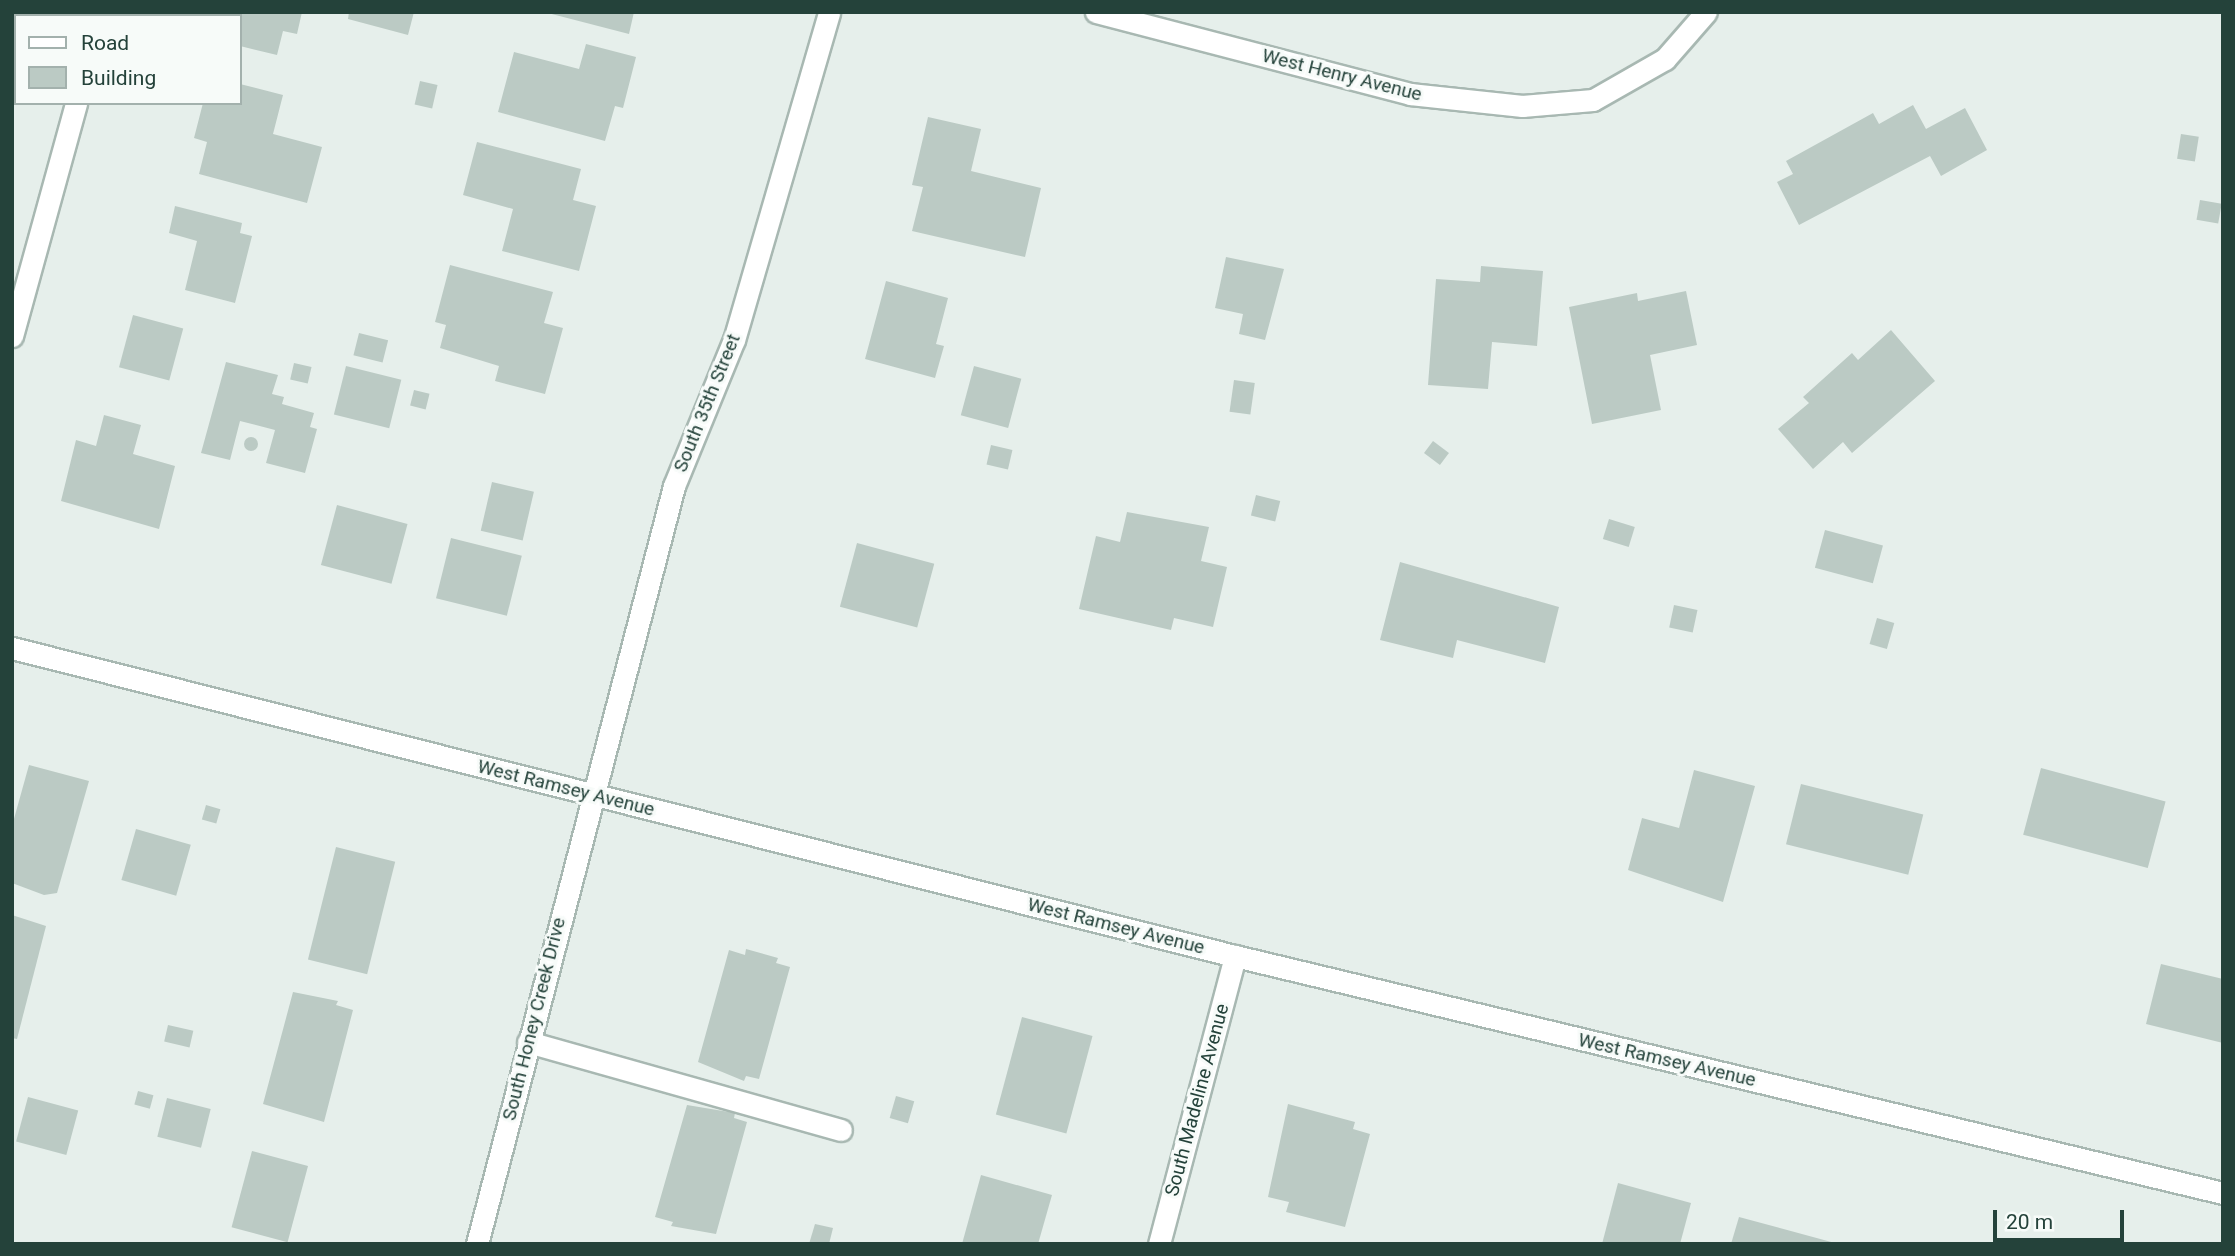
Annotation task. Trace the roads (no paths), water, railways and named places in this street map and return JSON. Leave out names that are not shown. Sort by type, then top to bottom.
[{"type":"street","name":"South 35th Street","points":[[591,794],[674,486],[734,340],[829,12]]},
{"type":"street","name":"West Henry Avenue","points":[[1096,12],[1410,94],[1522,106],[1593,100],[1665,59],[1706,12]]},
{"type":"street","points":[[12,336],[75,105]]},
{"type":"street","name":"West Ramsey Avenue","points":[[12,648],[1235,956],[2223,1193]]},
{"type":"street","name":"South Honey Creek Drive","points":[[477,1244],[591,794]]},
{"type":"street","name":"South Madeline Avenue","points":[[1158,1244],[1235,956]]},
{"type":"street","points":[[528,1042],[841,1130]]}]
